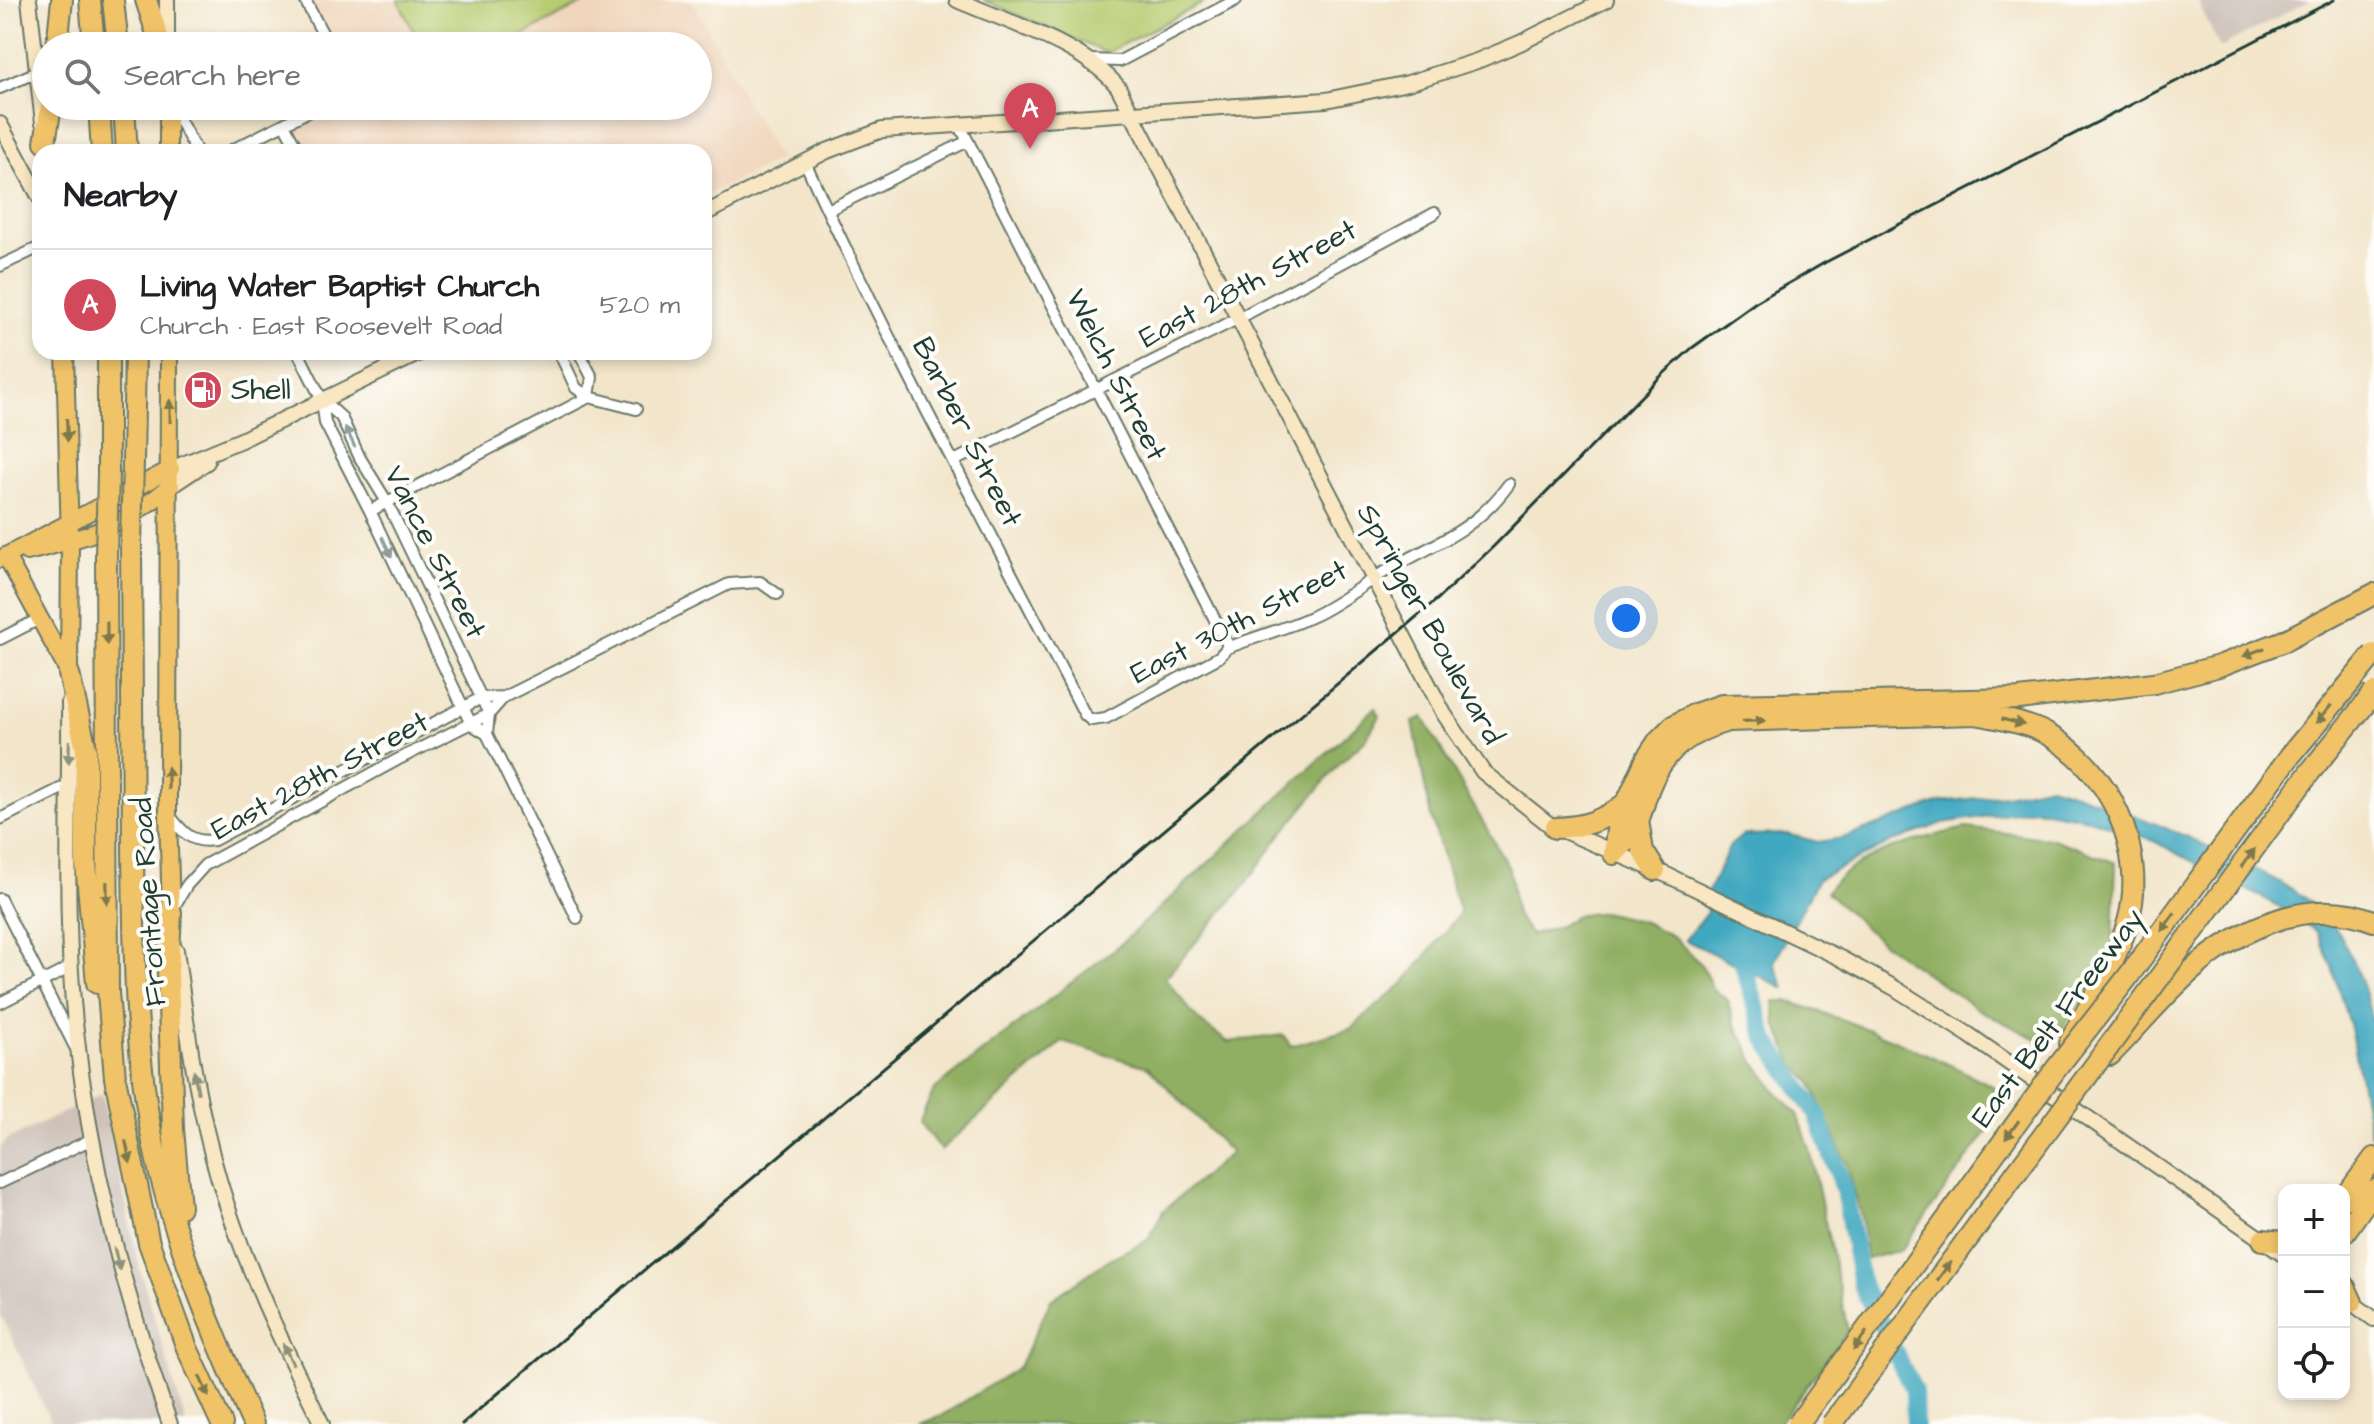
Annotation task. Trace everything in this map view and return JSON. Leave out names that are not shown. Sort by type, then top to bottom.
[{"type":"highway","points":[[59,32],[62,0]]},
{"type":"highway","points":[[90,0],[93,32]]},
{"type":"highway","points":[[113,0],[116,32]]},
{"type":"highway","points":[[146,0],[156,32]]},
{"type":"highway","points":[[46,144],[49,120]]},
{"type":"highway","points":[[100,120],[101,144]]},
{"type":"highway","points":[[125,120],[126,144]]},
{"type":"highway","points":[[108,360],[108,992],[115,1078]]},
{"type":"highway","points":[[135,360],[131,545],[134,953],[138,1029],[160,1174],[186,1263],[208,1323],[253,1424]]},
{"type":"highway","points":[[1662,873],[1643,851],[1632,812],[1647,758],[1677,734],[1695,714],[1722,705],[2019,699],[2154,683],[2219,666],[2284,641],[2374,594]]},
{"type":"highway","name":"East Belt Freeway","points":[[1798,1424],[2056,1069],[2290,756],[2374,654]]},
{"type":"highway","points":[[69,674],[86,749],[86,864],[99,1004],[124,1133],[149,1243],[187,1348],[222,1424]]},
{"type":"highway","name":"East Belt Freeway","points":[[1832,1424],[2310,772],[2374,693]]},
{"type":"highway","points":[[1677,734],[1728,721],[1976,714],[2017,721],[2046,733],[2077,754],[2102,784],[2118,812],[2131,852],[2133,883],[2128,922],[2056,1069]]},
{"type":"highway","points":[[1555,828],[1580,827],[1632,812]]},
{"type":"highway","points":[[1614,854],[1618,822],[1632,812]]},
{"type":"highway","points":[[2078,1086],[2179,982],[2244,935],[2274,919],[2315,910],[2353,912],[2374,921]]},
{"type":"highway","points":[[171,912],[168,973],[173,1129],[186,1263]]},
{"type":"highway","points":[[2356,1198],[2374,1158]]},
{"type":"highway","points":[[2263,1240],[2278,1241]]},
{"type":"main road","points":[[29,0],[33,32]]},
{"type":"main road","name":"Springer Boulevard","points":[[957,0],[1051,41],[1088,60],[1110,76],[1132,112],[1444,714],[1475,761],[1505,791],[1555,828],[1662,873],[1840,958],[1969,1035],[2278,1251]]},
{"type":"main road","points":[[712,210],[838,146],[882,130],[1310,102],[1381,89],[1477,61],[1606,0]]},
{"type":"main road","points":[[168,32],[171,1]]},
{"type":"main road","points":[[43,120],[46,144]]},
{"type":"main road","points":[[168,144],[169,120]]},
{"type":"main road","points":[[0,124],[32,183]]},
{"type":"main road","points":[[65,360],[70,541],[68,785],[71,967],[79,1055],[90,1140],[120,1272],[170,1424]]},
{"type":"main road","name":"Frontage Road","points":[[169,360],[168,814],[171,912],[194,1075],[220,1183],[260,1293],[322,1424]]},
{"type":"main road","points":[[3,558],[68,522],[171,478],[397,360]]},
{"type":"main road","points":[[3,558],[100,532],[127,519],[171,478]]},
{"type":"main road","points":[[3,558],[69,674]]},
{"type":"main road","points":[[2350,1298],[2374,1319]]},
{"type":"street","points":[[305,0],[322,32]]},
{"type":"street","points":[[1088,60],[1120,61],[1236,0]]},
{"type":"street","points":[[0,88],[32,74]]},
{"type":"street","points":[[178,120],[192,144]]},
{"type":"street","points":[[244,144],[292,120]]},
{"type":"street","name":"Welch Street","points":[[959,124],[1227,648]]},
{"type":"street","points":[[281,126],[293,144]]},
{"type":"street","points":[[828,210],[968,141]]},
{"type":"street","name":"Barber Street","points":[[805,162],[954,461],[1085,715],[1091,720]]},
{"type":"street","name":"East 28th Street","points":[[954,461],[1239,318],[1435,213]]},
{"type":"street","points":[[0,266],[32,251]]},
{"type":"street","name":"Vance Street","points":[[302,360],[322,400],[325,423],[471,724]]},
{"type":"street","points":[[563,360],[576,388],[589,397],[636,409]]},
{"type":"street","points":[[583,360],[592,377],[589,397]]},
{"type":"street","points":[[370,511],[589,397]]},
{"type":"street","name":"Vance Street","points":[[322,400],[341,417],[360,458],[387,502],[489,714]]},
{"type":"street","name":"East 30th Street","points":[[1091,720],[1106,718],[1219,657],[1227,648],[1316,614],[1452,537],[1488,510],[1509,484]]},
{"type":"street","name":"East 28th Street","points":[[171,912],[187,885],[205,865],[397,760],[489,714],[504,697],[729,584],[760,582],[777,594]]},
{"type":"street","points":[[0,639],[39,619]]},
{"type":"street","name":"East 28th Street","points":[[168,814],[193,840],[214,840],[481,698],[504,697]]},
{"type":"street","points":[[489,714],[487,734],[577,918]]},
{"type":"street","points":[[471,724],[487,734]]},
{"type":"street","points":[[0,819],[68,785]]},
{"type":"street","points":[[0,899],[79,1055]]},
{"type":"street","points":[[0,1003],[71,967]]},
{"type":"street","points":[[0,1183],[90,1140]]},
{"type":"shaded area","points":[[310,0],[398,0],[414,32],[326,32]]},
{"type":"shaded area","points":[[590,0],[692,0],[709,32],[529,32]]},
{"type":"shaded area","points":[[2197,0],[2310,0],[2220,48]]},
{"type":"shaded area","points":[[712,37],[778,159],[712,193],[712,144],[303,144],[294,126],[305,120],[712,120]]},
{"type":"shaded area","points":[[102,1094],[140,1270],[186,1424],[52,1424],[0,1313],[0,1148],[7,1140]]},
{"type":"green space","points":[[398,0],[590,0],[529,32],[414,32]]},
{"type":"green space","points":[[983,0],[1209,0],[1106,53]]},
{"type":"green space","points":[[1375,708],[1380,716],[1366,739],[1340,763],[1279,837],[1246,884],[1165,978],[1199,1021],[1228,1042],[1283,1035],[1291,1046],[1350,1029],[1404,983],[1460,913],[1430,813],[1413,722],[1423,717],[1509,868],[1516,915],[1531,935],[1560,926],[1575,916],[1603,912],[1644,922],[1674,937],[1702,966],[1713,989],[1727,999],[1734,1022],[1755,1062],[1775,1090],[1798,1114],[1810,1150],[1848,1331],[1778,1424],[919,1424],[941,1416],[1019,1367],[1051,1300],[1111,1258],[1148,1240],[1163,1211],[1231,1153],[1148,1067],[1062,1042],[941,1150],[919,1122],[934,1090],[1122,943]]},
{"type":"green space","points":[[1966,828],[2053,839],[2116,863],[2113,941],[2085,996],[2050,1046],[1979,1010],[1881,942],[1826,892],[1839,878],[1872,857]]},
{"type":"green space","points":[[1774,1001],[1787,1001],[1868,1029],[1998,1089],[2005,1107],[1901,1250],[1867,1259],[1861,1216],[1847,1165],[1811,1082],[1794,1065],[1776,1024]]},
{"type":"water","points":[[2050,785],[2158,825],[2248,865],[2317,908],[2335,927],[2360,979],[2372,1021],[2374,1138],[2370,1133],[2350,1028],[2332,967],[2317,932],[2278,906],[2148,838],[2089,819],[2035,809],[1943,823],[1892,842],[1818,879],[1774,962],[1784,988],[1685,940],[1708,911],[1702,904],[1730,846],[1743,835],[1787,834],[1818,842],[1843,838],[1940,802],[2006,795]]},
{"type":"waterway","points":[[1743,946],[1739,951],[1766,1039],[1817,1114],[1844,1189],[1861,1284],[1914,1391],[1915,1424]]},
{"type":"railway","points":[[462,1424],[1440,597],[1692,348],[1756,302],[1826,262],[2334,0]]},
{"type":"place","name":"Living Water Baptist Church","points":[[1030,149]]},
{"type":"place","name":"Shell","points":[[203,390]]}]
